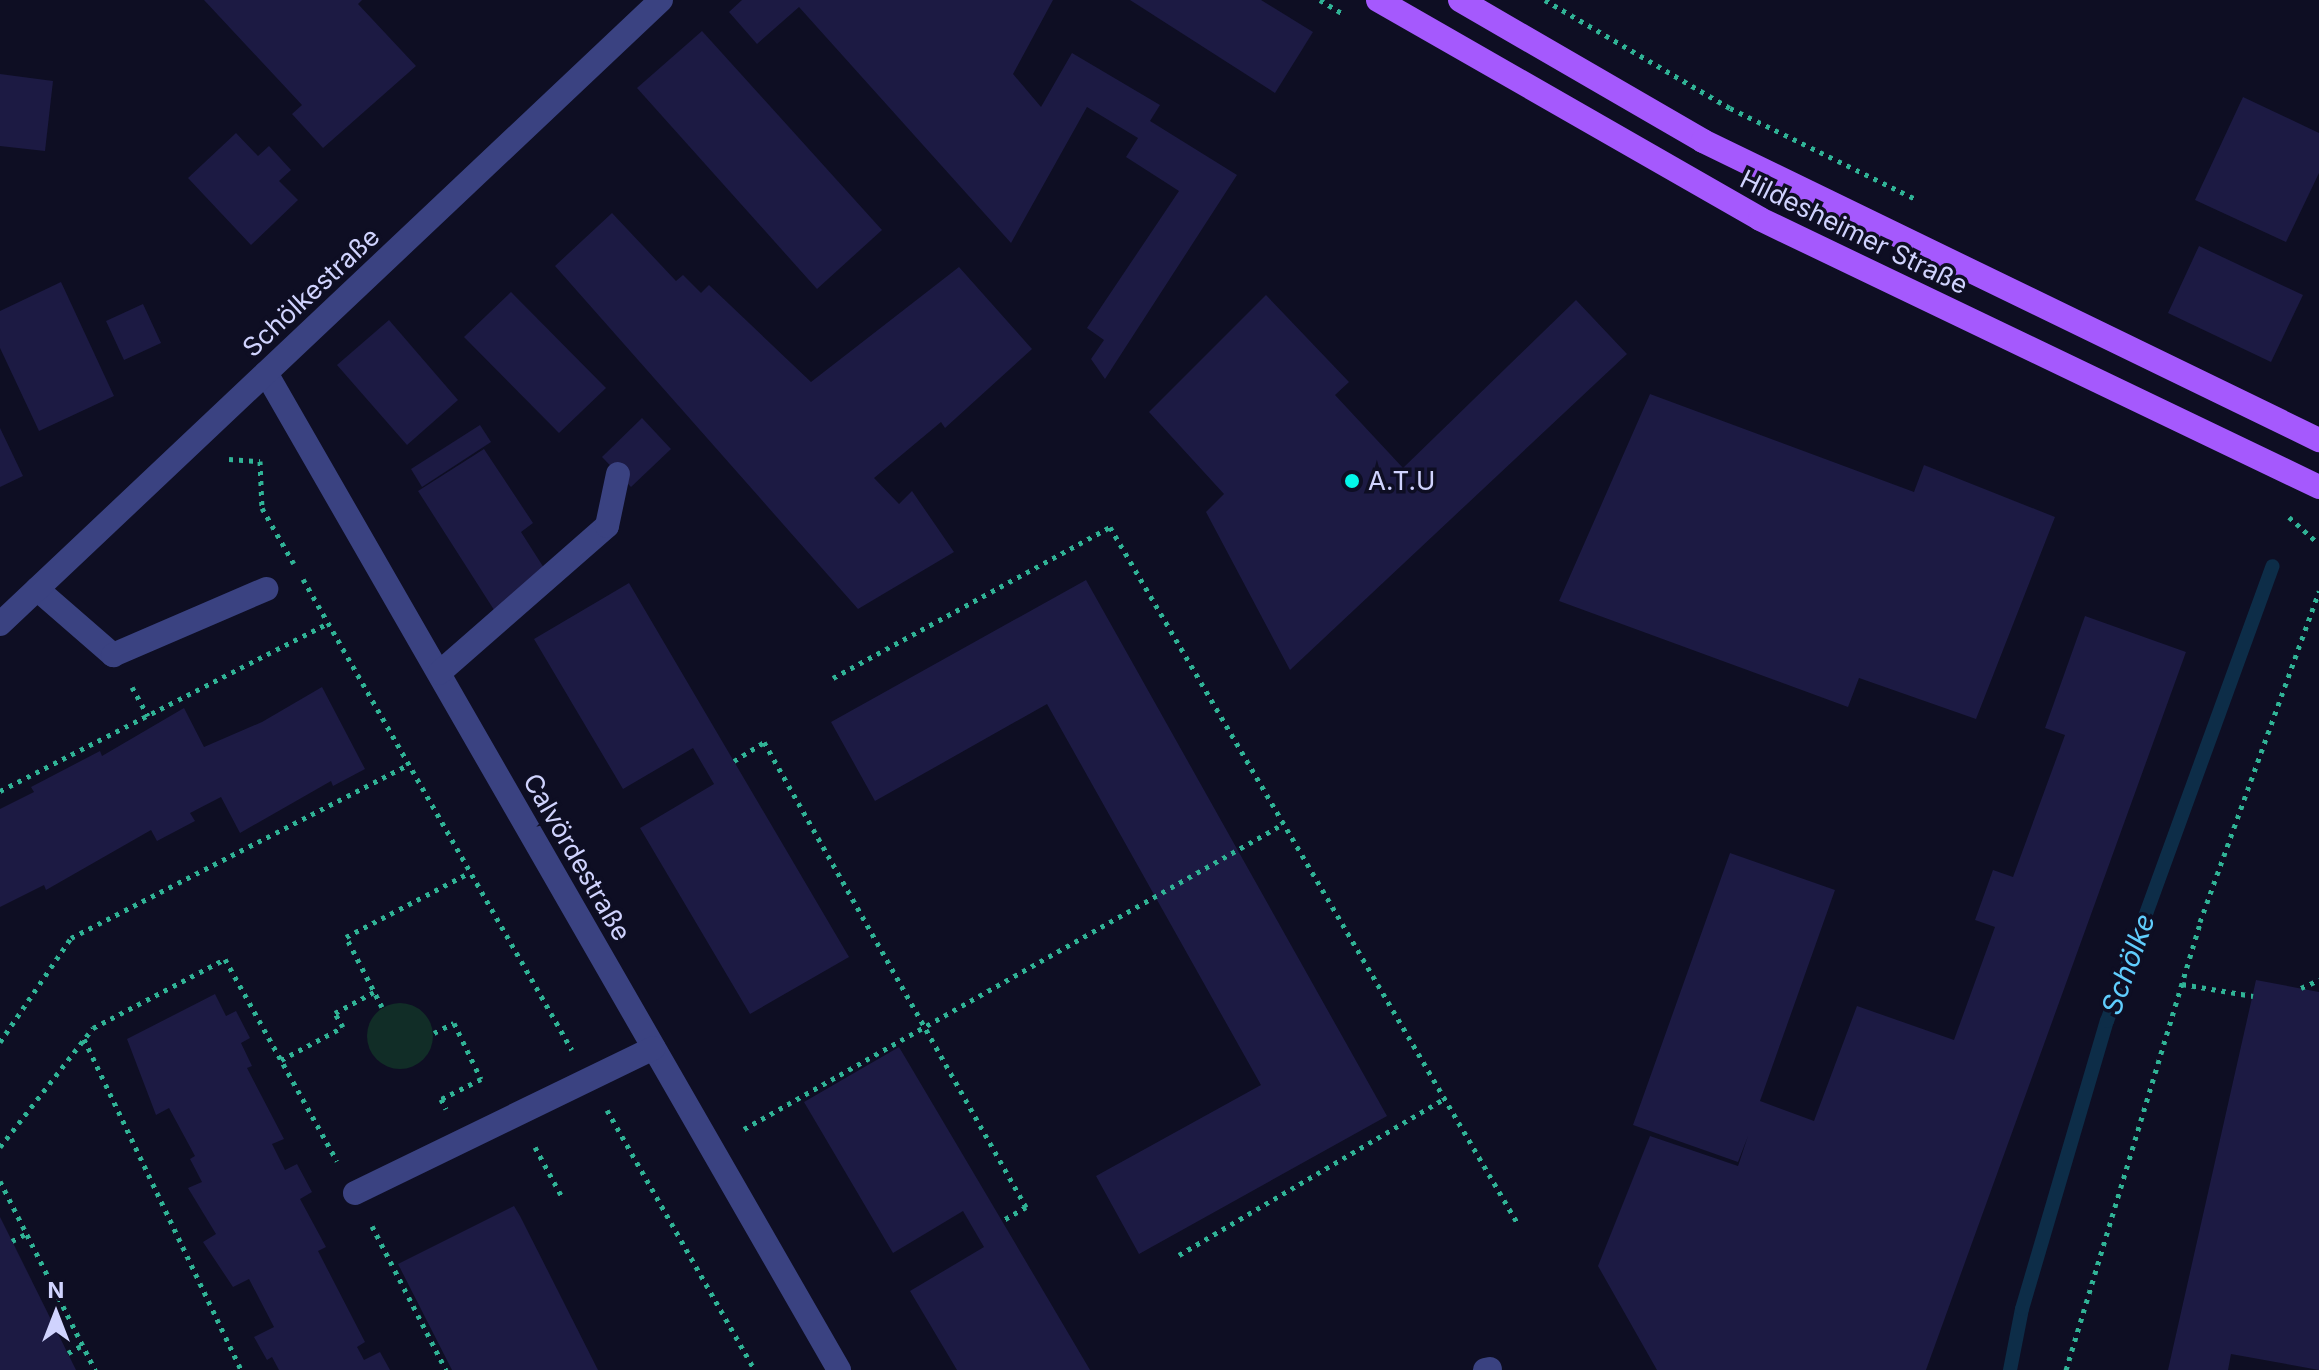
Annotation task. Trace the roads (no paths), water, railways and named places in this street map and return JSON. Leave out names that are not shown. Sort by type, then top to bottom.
[{"type":"main road","name":"Hildesheimer Straße","points":[[1378,0],[1760,219],[2319,487]]},
{"type":"main road","name":"Hildesheimer Straße","points":[[1460,0],[1703,141],[2319,440]]},
{"type":"street","name":"Schölkestraße","points":[[0,624],[661,0]]},
{"type":"street","name":"Calvördestraße","points":[[266,373],[839,1370]]},
{"type":"street","points":[[439,673],[607,526],[618,474]]},
{"type":"street","points":[[37,589],[113,655],[266,589]]},
{"type":"street","points":[[355,1193],[654,1048]]},
{"type":"waterway","name":"Schölke","points":[[2010,1370],[2022,1309],[2107,1021],[2273,566]]},
{"type":"place","name":"A.T.U","points":[[1352,481]]}]
